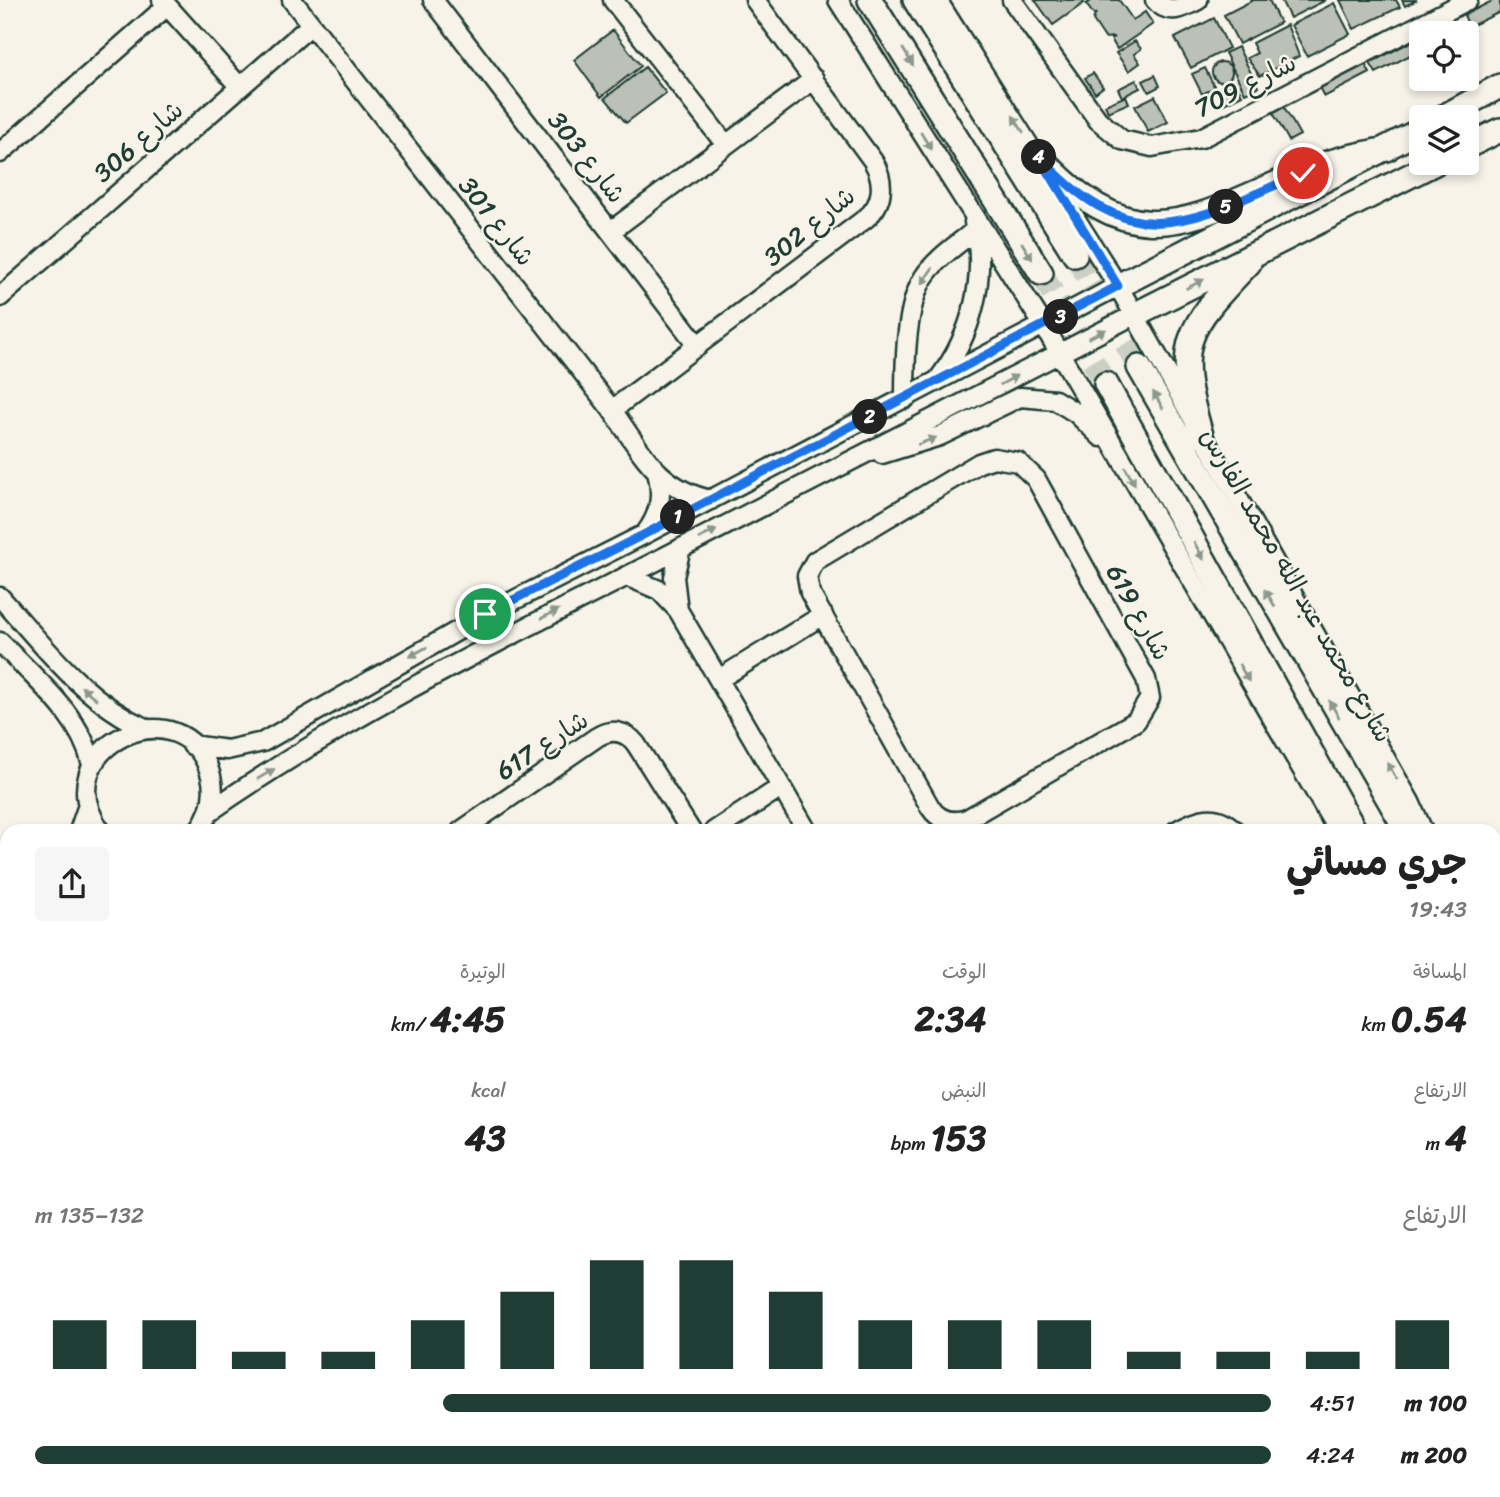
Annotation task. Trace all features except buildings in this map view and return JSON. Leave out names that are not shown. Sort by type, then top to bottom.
[{"type":"main road","points":[[870,0],[1041,273]]},
{"type":"main road","points":[[915,0],[1075,254]]},
{"type":"main road","points":[[1465,105],[1500,86]]},
{"type":"main road","points":[[1479,140],[1500,130]]},
{"type":"main road","points":[[1118,286],[1409,137]]},
{"type":"main road","points":[[1038,155],[1066,186],[1096,206],[1126,219],[1158,224],[1207,215],[1317,166],[1387,149]]},
{"type":"main road","points":[[1134,315],[1411,175]]},
{"type":"main road","points":[[1201,435],[1186,380],[1189,339],[1203,313],[1260,250]]},
{"type":"main road","name":"شارع محمد عبد الله محمد الفارس","points":[[1139,367],[1403,824]]},
{"type":"main road","points":[[1105,384],[1351,824]]},
{"type":"street","name":"شارع 301","points":[[292,0],[612,410],[658,476],[688,494],[711,500]]},
{"type":"street","name":"شارع 303","points":[[433,0],[698,346]]},
{"type":"street","points":[[614,0],[726,145]]},
{"type":"street","name":"شارع 302","points":[[612,410],[865,219],[876,207],[881,184],[877,168],[755,0]]},
{"type":"street","points":[[838,0],[973,220],[1044,326],[1334,824]]},
{"type":"street","points":[[937,0],[1038,155],[1118,286],[1410,802],[1420,824]]},
{"type":"street","name":"شارع 709","points":[[1012,0],[1098,120],[1122,140],[1152,147],[1201,138],[1468,0]]},
{"type":"street","points":[[1155,0],[1167,10],[1179,10],[1198,0]]},
{"type":"street","points":[[0,153],[164,3],[240,86]]},
{"type":"street","name":"شارع 306","points":[[0,297],[311,25]]},
{"type":"street","points":[[611,231],[814,79]]},
{"type":"street","points":[[935,384],[956,354],[973,311],[979,266],[973,220]]},
{"type":"street","points":[[905,399],[906,343],[921,282],[973,220]]},
{"type":"street","points":[[192,745],[227,750],[263,742],[485,614],[935,384],[1118,286]]},
{"type":"street","points":[[209,811],[260,778],[487,645],[862,457],[1134,315]]},
{"type":"street","points":[[862,457],[921,444],[1008,400],[1032,396],[1066,406],[1114,448]]},
{"type":"street","name":"شارع 619","points":[[994,458],[1010,459],[1025,466],[1036,479],[1146,679],[1150,698],[1136,721],[967,819],[946,821],[930,807],[823,615],[807,585],[809,568],[815,561],[979,463],[994,458]]},
{"type":"street","points":[[645,534],[658,513],[661,501],[658,476]]},
{"type":"street","points":[[678,610],[674,577],[681,548]]},
{"type":"street","points":[[625,576],[659,590],[678,610],[803,824]]},
{"type":"street","points":[[0,597],[76,682],[116,713],[146,729],[171,732],[192,745],[202,756],[212,783],[209,811],[202,824]]},
{"type":"street","points":[[719,679],[823,615]]},
{"type":"street","points":[[0,642],[71,718],[85,740],[92,765]]},
{"type":"street","points":[[98,824],[88,805],[87,792],[92,765],[120,736],[146,729]]},
{"type":"street","name":"شارع 617","points":[[471,824],[597,737],[611,731],[625,734],[636,744],[687,824]]},
{"type":"street","points":[[725,824],[782,787]]},
{"type":"street","points":[[81,824],[88,805]]},
{"type":"street","points":[[1188,824],[1208,818],[1226,824]]},
{"type":"tunnel","points":[[1075,255],[1139,367]]},
{"type":"tunnel","points":[[1041,273],[1106,384]]},
{"type":"route","points":[[485,614],[935,384],[1118,286],[1038,155],[1066,186],[1096,206],[1126,219],[1158,224],[1207,215],[1303,173]]}]
